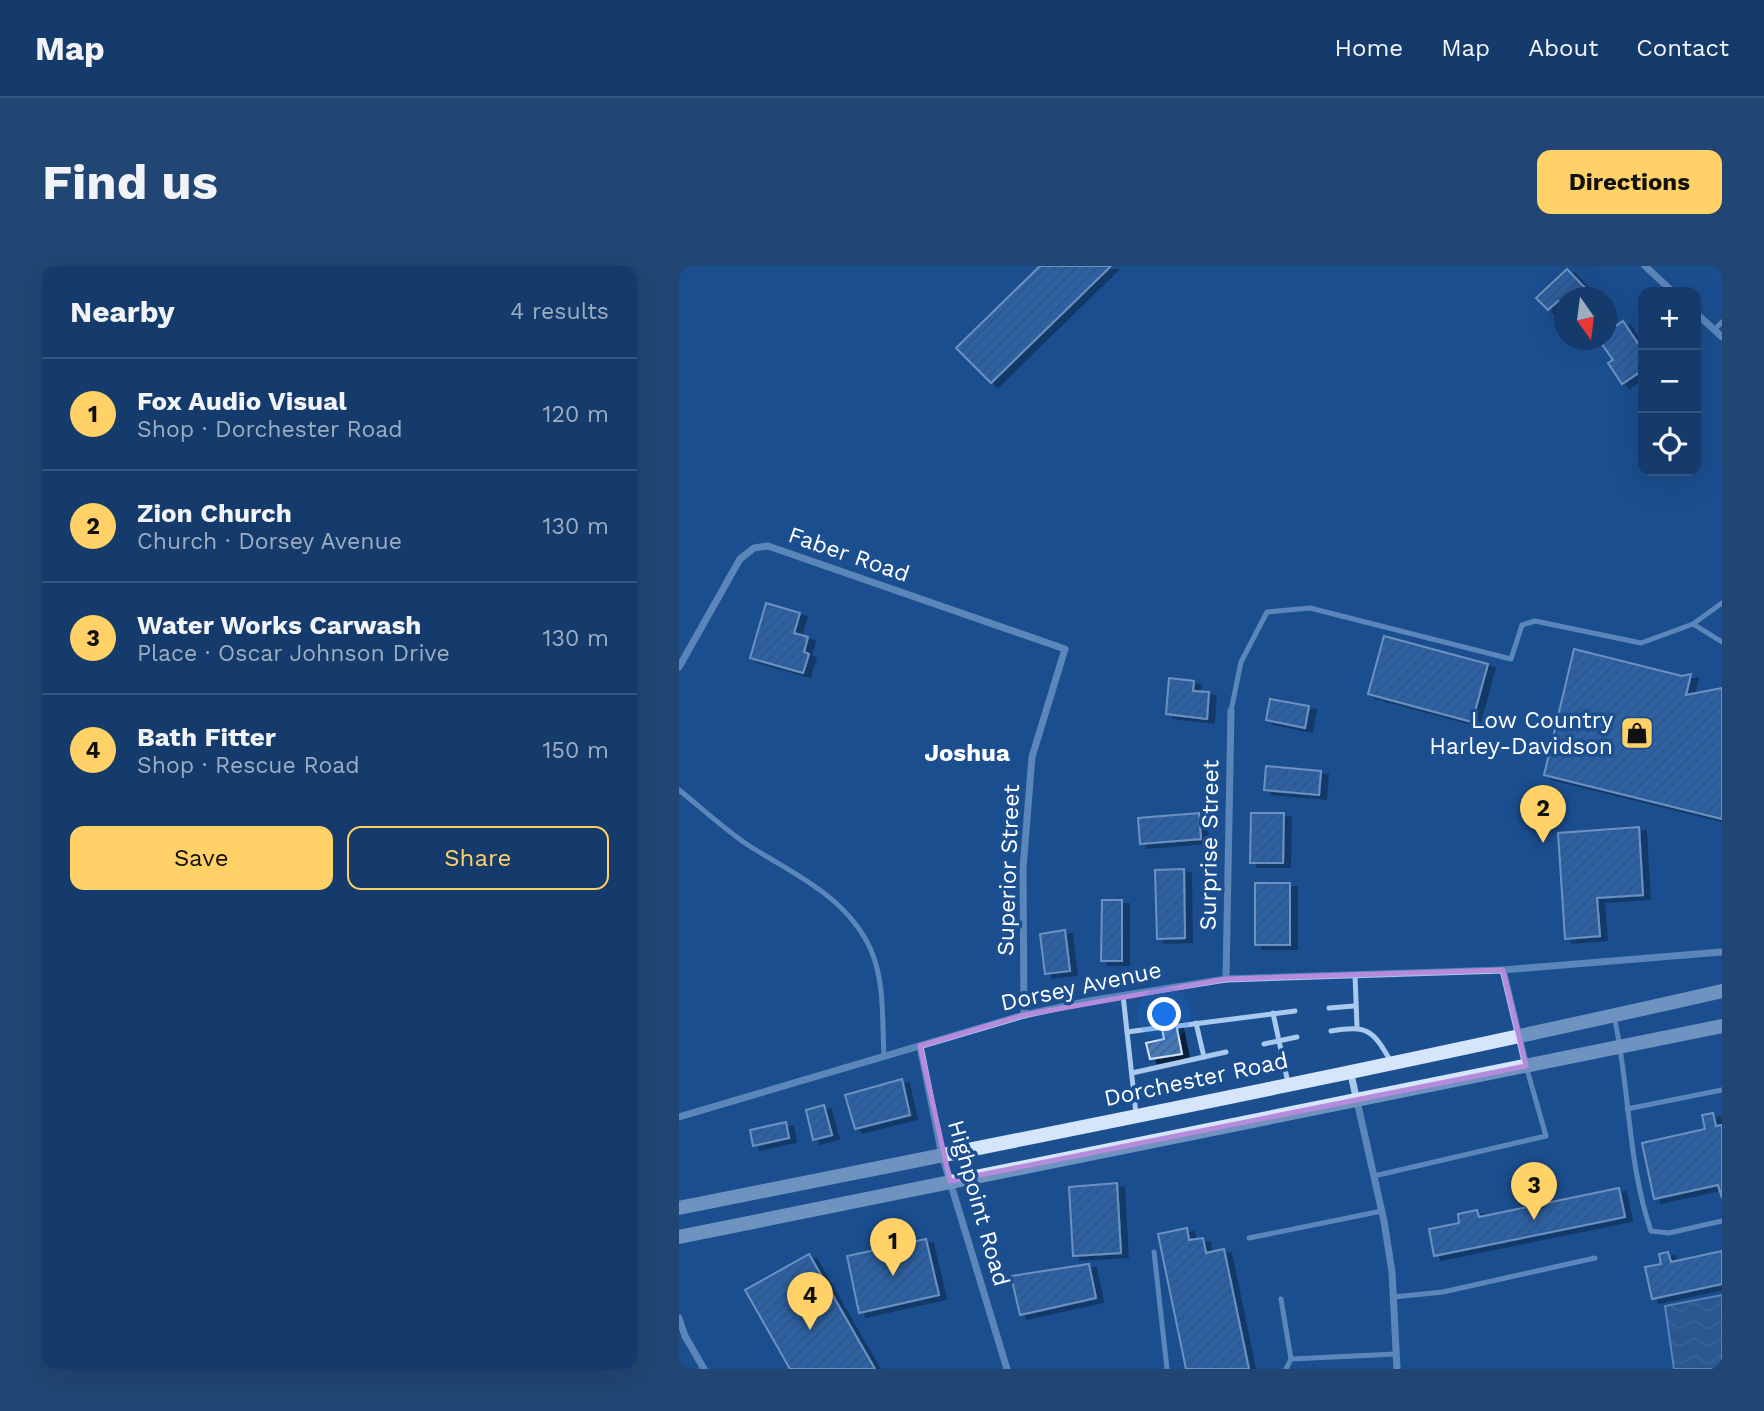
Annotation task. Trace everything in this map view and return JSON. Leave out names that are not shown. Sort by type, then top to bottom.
[{"type":"main road","name":"Dorchester Road","points":[[679,1209],[1350,1070],[1518,1038],[1722,991]]},
{"type":"main road","points":[[679,1237],[1722,1026]]},
{"type":"street","points":[[1645,266],[1668,287]]},
{"type":"street","points":[[1701,318],[1722,337]]},
{"type":"street","name":"Faber Road","points":[[679,667],[740,559],[754,548],[768,546],[1065,649]]},
{"type":"street","name":"Superior Street","points":[[1024,1015],[1023,868],[1032,757],[1065,649]]},
{"type":"street","name":"Surprise Street","points":[[1226,979],[1231,711]]},
{"type":"street","name":"Dorsey Avenue","points":[[679,1117],[1024,1015],[1123,995],[1226,979],[1503,970],[1722,952]]},
{"type":"street","points":[[1503,970],[1526,1066]]},
{"type":"street","name":"Highpoint Road","points":[[920,1046],[942,1155],[1007,1369]]},
{"type":"street","points":[[1350,1070],[1382,1211],[1394,1297],[1397,1369]]},
{"type":"street","points":[[679,1318],[681,1332],[703,1369]]},
{"type":"lane","points":[[1714,330],[1722,322]]},
{"type":"lane","points":[[1231,711],[1241,662],[1266,612],[1310,608],[1511,659],[1522,625],[1535,621],[1641,643],[1693,624],[1722,603]]},
{"type":"lane","points":[[1693,624],[1722,642]]},
{"type":"lane","points":[[679,790],[749,846],[815,884],[856,925],[872,952],[878,971],[884,1056]]},
{"type":"lane","points":[[1355,975],[1354,1006],[1357,1027]]},
{"type":"lane","points":[[1123,995],[1136,1114]]},
{"type":"lane","points":[[1329,1008],[1354,1006]]},
{"type":"lane","points":[[1178,1026],[1295,1011]]},
{"type":"lane","points":[[1273,1013],[1288,1083]]},
{"type":"lane","points":[[1614,1016],[1621,1046],[1627,1124],[1651,1231],[1669,1233],[1722,1221]]},
{"type":"lane","points":[[1196,1023],[1204,1057]]},
{"type":"lane","points":[[1127,1032],[1164,1027]]},
{"type":"lane","points":[[1331,1031],[1357,1027],[1377,1036],[1391,1062]]},
{"type":"lane","points":[[1264,1044],[1297,1037]]},
{"type":"lane","points":[[1132,1073],[1226,1052]]},
{"type":"lane","points":[[1374,1176],[1546,1136],[1526,1066]]},
{"type":"lane","points":[[1627,1109],[1722,1090]]},
{"type":"lane","points":[[1249,1238],[1382,1211]]},
{"type":"lane","points":[[1154,1252],[1167,1369]]},
{"type":"lane","points":[[1394,1297],[1436,1293],[1595,1258]]},
{"type":"lane","points":[[1281,1299],[1291,1359],[1286,1369]]},
{"type":"lane","points":[[1291,1359],[1396,1354]]},
{"type":"highlighted area","points":[[1503,970],[1526,1066],[950,1181],[920,1046],[1024,1015],[1226,979]]},
{"type":"water","points":[[1722,1295],[1722,1369],[1674,1369],[1665,1306]]},
{"type":"building","points":[[1040,266],[1111,266],[991,383],[956,348]]},
{"type":"building","points":[[1567,269],[1584,287],[1554,287],[1554,305],[1548,310],[1536,298]]},
{"type":"building","points":[[1623,321],[1638,344],[1638,373],[1622,384],[1608,363],[1613,360],[1606,350],[1617,350],[1617,325]]},
{"type":"building","points":[[766,603],[800,613],[794,633],[808,637],[804,652],[809,654],[803,673],[750,658]]},
{"type":"building","points":[[1384,636],[1488,664],[1472,722],[1368,694]]},
{"type":"building","name":"Low Country Harley-Davidson","points":[[1574,649],[1682,676],[1691,674],[1686,695],[1722,688],[1722,819],[1544,775]]},
{"type":"building","points":[[1169,678],[1194,681],[1193,691],[1209,692],[1207,719],[1166,714]]},
{"type":"building","points":[[1270,699],[1309,706],[1305,728],[1266,720]]},
{"type":"building","points":[[1266,766],[1321,771],[1319,795],[1264,790]]},
{"type":"building","points":[[1199,813],[1201,839],[1140,844],[1138,818]]},
{"type":"building","points":[[1251,813],[1284,813],[1283,863],[1250,863]]},
{"type":"building","points":[[1639,827],[1643,895],[1597,898],[1600,936],[1565,939],[1558,833]]},
{"type":"building","points":[[1184,869],[1185,938],[1157,939],[1155,870]]},
{"type":"building","points":[[1255,883],[1290,883],[1290,945],[1255,945]]},
{"type":"building","points":[[1102,900],[1122,900],[1122,961],[1101,961]]},
{"type":"building","points":[[1065,930],[1070,971],[1045,974],[1040,934]]},
{"type":"building","points":[[1175,1019],[1182,1054],[1150,1059],[1146,1043],[1164,1039],[1161,1023]]},
{"type":"building","points":[[902,1079],[910,1115],[855,1129],[845,1095]]},
{"type":"building","points":[[824,1105],[832,1135],[813,1140],[806,1110]]},
{"type":"building","points":[[1713,1113],[1716,1126],[1722,1125],[1722,1198],[1718,1185],[1654,1199],[1642,1143],[1705,1129],[1702,1115]]},
{"type":"building","points":[[786,1122],[789,1138],[753,1146],[750,1130]]},
{"type":"building","points":[[1117,1183],[1121,1253],[1073,1256],[1069,1187]]},
{"type":"building","points":[[1619,1188],[1625,1217],[1434,1256],[1429,1229],[1459,1223],[1458,1214],[1477,1210],[1479,1217]]},
{"type":"building","points":[[1187,1228],[1189,1240],[1203,1238],[1206,1253],[1224,1249],[1249,1369],[1186,1369],[1158,1234]]},
{"type":"building","points":[[926,1239],[939,1295],[859,1313],[847,1256]]},
{"type":"building","points":[[1722,1251],[1722,1284],[1652,1299],[1645,1267],[1661,1264],[1659,1254],[1668,1252],[1671,1262]]},
{"type":"building","points":[[809,1254],[875,1369],[790,1369],[745,1290]]},
{"type":"building","points":[[1089,1264],[1096,1298],[1020,1315],[1011,1276]]},
{"type":"place","name":"Low Country Harley-Davidson","points":[[1637,733]]},
{"type":"place","name":"Zion Church","points":[[1543,843]]},
{"type":"place","name":"Water Works Carwash","points":[[1534,1220]]},
{"type":"place","name":"Fox Audio Visual","points":[[893,1276]]},
{"type":"place","name":"Bath Fitter","points":[[810,1330]]},
{"type":"district","name":"Joshua","points":[[967,753]]}]
